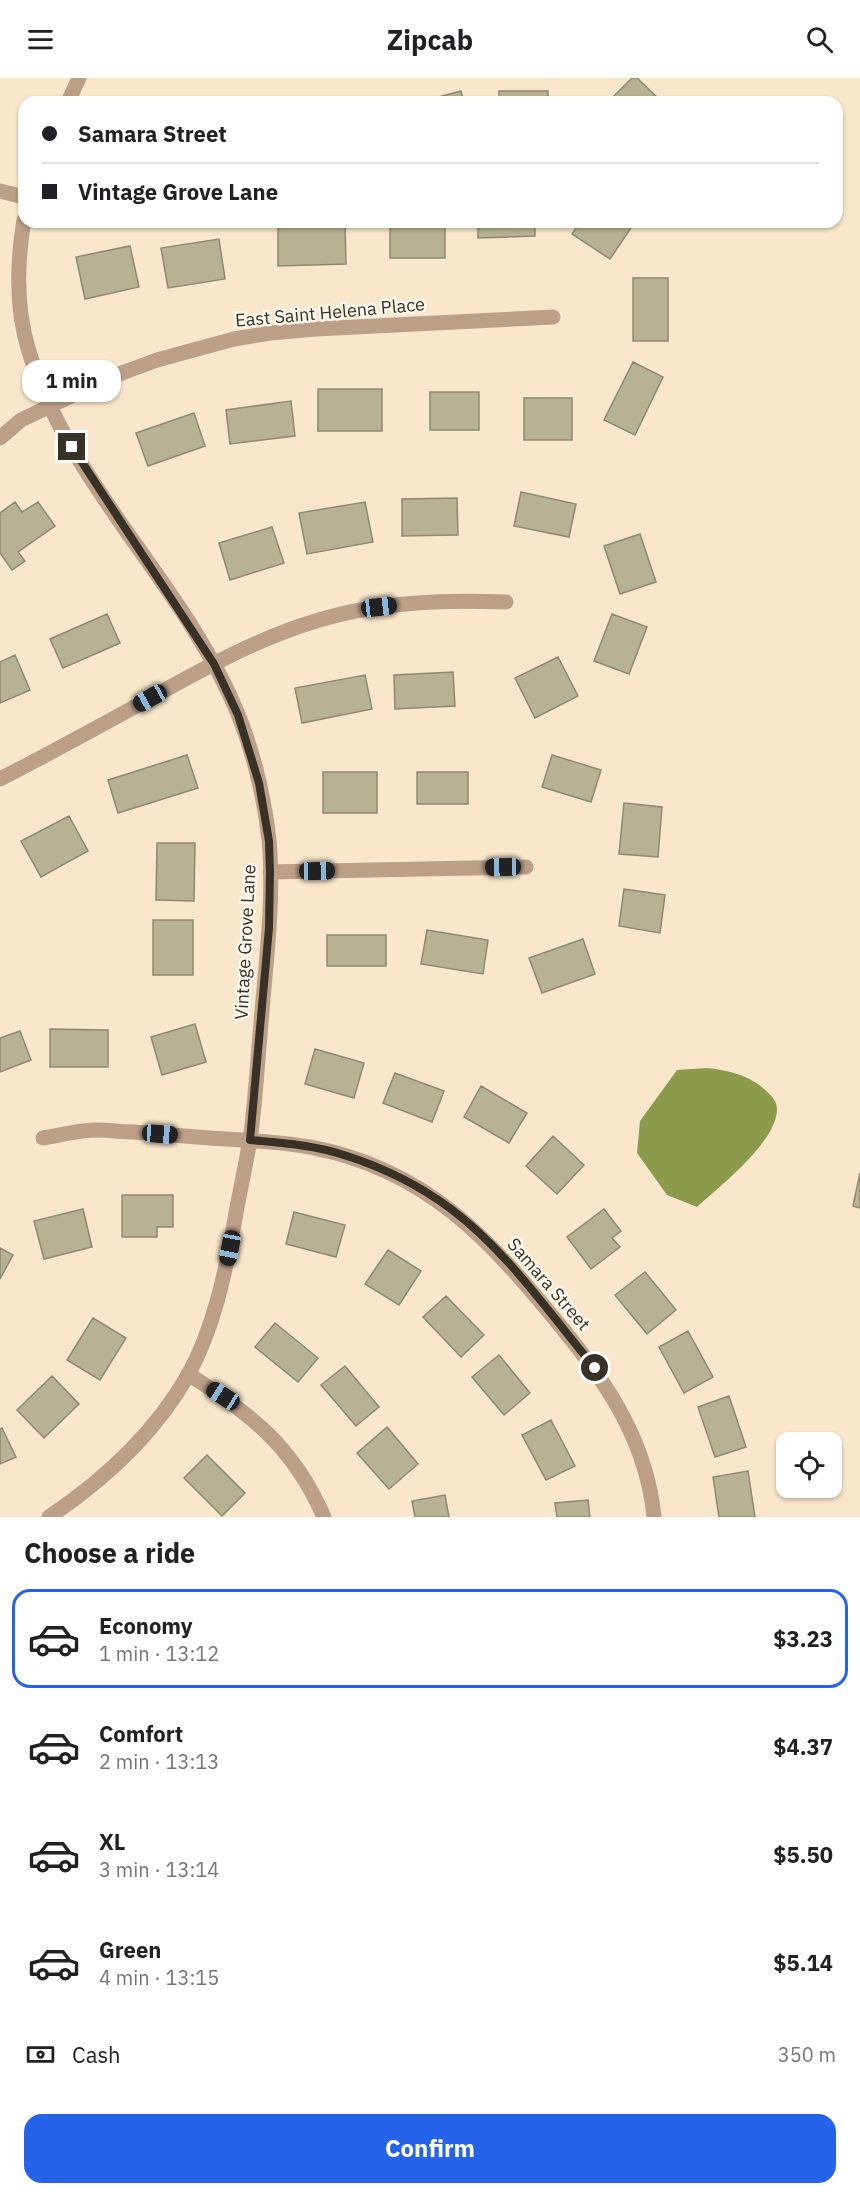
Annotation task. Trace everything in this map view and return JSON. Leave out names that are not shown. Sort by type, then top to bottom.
[{"type":"street","points":[[71,96],[79,78]]},
{"type":"street","points":[[0,191],[18,196]]},
{"type":"street","name":"Vintage Grove Lane","points":[[23,228],[19,294],[22,317],[27,346],[50,407],[84,466],[214,664],[238,715],[257,774],[267,830],[270,872],[269,928],[250,1140],[225,1269],[209,1323],[188,1374],[147,1432],[124,1458],[98,1481],[48,1517]]},
{"type":"street","name":"East Saint Helena Place","points":[[0,438],[21,420],[111,377],[201,347],[243,338],[316,329],[553,317]]},
{"type":"street","points":[[0,779],[214,664],[296,627],[361,609],[449,600],[506,602]]},
{"type":"street","points":[[270,872],[526,867]]},
{"type":"street","name":"Samara Street","points":[[43,1138],[97,1130],[250,1140],[309,1147],[343,1155],[413,1184],[451,1209],[512,1267],[595,1368],[626,1419],[638,1445],[647,1472],[654,1517]]},
{"type":"street","points":[[188,1374],[223,1396],[262,1426],[294,1462],[324,1517]]},
{"type":"shaded area","points":[[706,1068],[736,1073],[756,1083],[772,1096],[777,1109],[775,1122],[758,1149],[746,1163],[697,1207],[667,1195],[637,1153],[640,1121],[677,1070]]},
{"type":"building","points":[[632,78],[637,78],[656,96],[614,96]]},
{"type":"building","points":[[461,91],[462,96],[442,96]]},
{"type":"building","points":[[499,91],[548,91],[548,96],[499,96]]},
{"type":"building","points":[[278,228],[345,228],[346,264],[278,266]]},
{"type":"building","points":[[390,228],[445,228],[445,258],[390,258]]},
{"type":"building","points":[[478,228],[535,228],[535,236],[478,238]]},
{"type":"building","points":[[576,228],[631,228],[610,259],[572,234]]},
{"type":"building","points":[[219,239],[225,279],[168,288],[161,248]]},
{"type":"building","points":[[130,246],[139,287],[85,299],[76,257]]},
{"type":"building","points":[[633,278],[668,278],[668,341],[633,341]]},
{"type":"building","points":[[633,362],[663,377],[635,435],[604,420]]},
{"type":"building","points":[[318,389],[382,389],[382,431],[318,431]]},
{"type":"building","points":[[430,392],[479,392],[479,430],[430,430]]},
{"type":"building","points":[[524,398],[572,398],[572,440],[524,440]]},
{"type":"building","points":[[291,401],[295,436],[230,444],[226,410]]},
{"type":"building","points":[[194,413],[205,446],[148,466],[136,433]]},
{"type":"building","points":[[521,492],[576,504],[569,537],[514,526]]},
{"type":"building","points":[[457,498],[458,535],[402,536],[402,499]]},
{"type":"building","points":[[15,502],[22,512],[38,502],[55,526],[18,552],[25,561],[12,570],[0,553],[0,513]]},
{"type":"building","points":[[365,502],[373,542],[307,554],[299,513]]},
{"type":"building","points":[[272,527],[284,563],[230,580],[219,543]]},
{"type":"building","points":[[640,534],[656,582],[620,594],[604,546]]},
{"type":"building","points":[[107,614],[120,643],[63,668],[50,639]]},
{"type":"building","points":[[612,614],[647,627],[629,674],[594,661]]},
{"type":"building","points":[[15,655],[30,690],[0,703],[0,662]]},
{"type":"building","points":[[558,657],[578,696],[535,718],[515,678]]},
{"type":"building","points":[[453,672],[455,706],[395,709],[394,675]]},
{"type":"building","points":[[365,675],[372,709],[302,723],[295,688]]},
{"type":"building","points":[[187,755],[198,788],[118,813],[108,780]]},
{"type":"building","points":[[552,755],[601,770],[591,802],[542,787]]},
{"type":"building","points":[[323,772],[377,772],[377,813],[323,813]]},
{"type":"building","points":[[417,772],[468,772],[468,804],[417,804]]},
{"type":"building","points":[[624,803],[662,807],[658,857],[619,854]]},
{"type":"building","points":[[69,816],[88,851],[41,877],[21,841]]},
{"type":"building","points":[[157,843],[195,843],[194,901],[156,900]]},
{"type":"building","points":[[624,889],[665,895],[660,933],[619,926]]},
{"type":"building","points":[[153,920],[193,920],[193,975],[153,975]]},
{"type":"building","points":[[427,930],[488,940],[483,974],[421,964]]},
{"type":"building","points":[[327,935],[386,935],[386,966],[327,966]]},
{"type":"building","points":[[583,939],[595,974],[542,993],[529,958]]},
{"type":"building","points":[[195,1024],[206,1062],[162,1075],[151,1037]]},
{"type":"building","points":[[50,1029],[108,1030],[108,1067],[50,1067]]},
{"type":"building","points":[[20,1031],[31,1060],[0,1072],[0,1038]]},
{"type":"building","points":[[315,1049],[364,1063],[354,1098],[305,1084]]},
{"type":"building","points":[[395,1073],[444,1091],[432,1122],[383,1103]]},
{"type":"building","points":[[481,1086],[527,1113],[509,1143],[464,1117]]},
{"type":"building","points":[[553,1136],[584,1165],[557,1194],[526,1166]]},
{"type":"building","points":[[860,1173],[860,1208],[853,1206]]},
{"type":"building","points":[[122,1195],[173,1195],[173,1227],[157,1227],[157,1237],[122,1237]]},
{"type":"building","points":[[83,1209],[92,1247],[44,1259],[34,1221]]},
{"type":"building","points":[[604,1209],[621,1231],[612,1238],[620,1247],[591,1269],[567,1237]]},
{"type":"building","points":[[294,1212],[345,1225],[336,1257],[286,1244]]},
{"type":"building","points":[[0,1248],[13,1255],[0,1279]]},
{"type":"building","points":[[388,1250],[421,1271],[399,1305],[365,1284]]},
{"type":"building","points":[[645,1272],[676,1310],[647,1334],[615,1295]]},
{"type":"building","points":[[446,1296],[484,1335],[461,1357],[423,1317]]},
{"type":"building","points":[[93,1318],[126,1338],[100,1380],[67,1360]]},
{"type":"building","points":[[275,1323],[318,1358],[298,1382],[255,1347]]},
{"type":"building","points":[[688,1331],[713,1377],[684,1393],[659,1347]]},
{"type":"building","points":[[499,1355],[530,1393],[504,1415],[472,1377]]},
{"type":"building","points":[[345,1366],[379,1407],[356,1426],[321,1385]]},
{"type":"building","points":[[52,1376],[79,1404],[44,1438],[17,1410]]},
{"type":"building","points":[[729,1396],[746,1447],[715,1457],[698,1407]]},
{"type":"building","points":[[551,1420],[575,1466],[546,1480],[522,1435]]},
{"type":"building","points":[[387,1427],[418,1464],[389,1489],[357,1453]]},
{"type":"building","points":[[2,1428],[16,1457],[0,1464],[0,1429]]},
{"type":"building","points":[[207,1455],[245,1493],[222,1516],[184,1478]]},
{"type":"building","points":[[748,1471],[755,1517],[719,1517],[713,1477]]},
{"type":"building","points":[[445,1495],[449,1517],[415,1517],[412,1501]]},
{"type":"building","points":[[588,1500],[590,1517],[557,1517],[555,1503]]},
{"type":"route","points":[[72,447],[214,664],[238,715],[259,783],[269,841],[269,928],[250,1140],[309,1147],[343,1155],[413,1184],[451,1209],[512,1267],[595,1368]]}]
